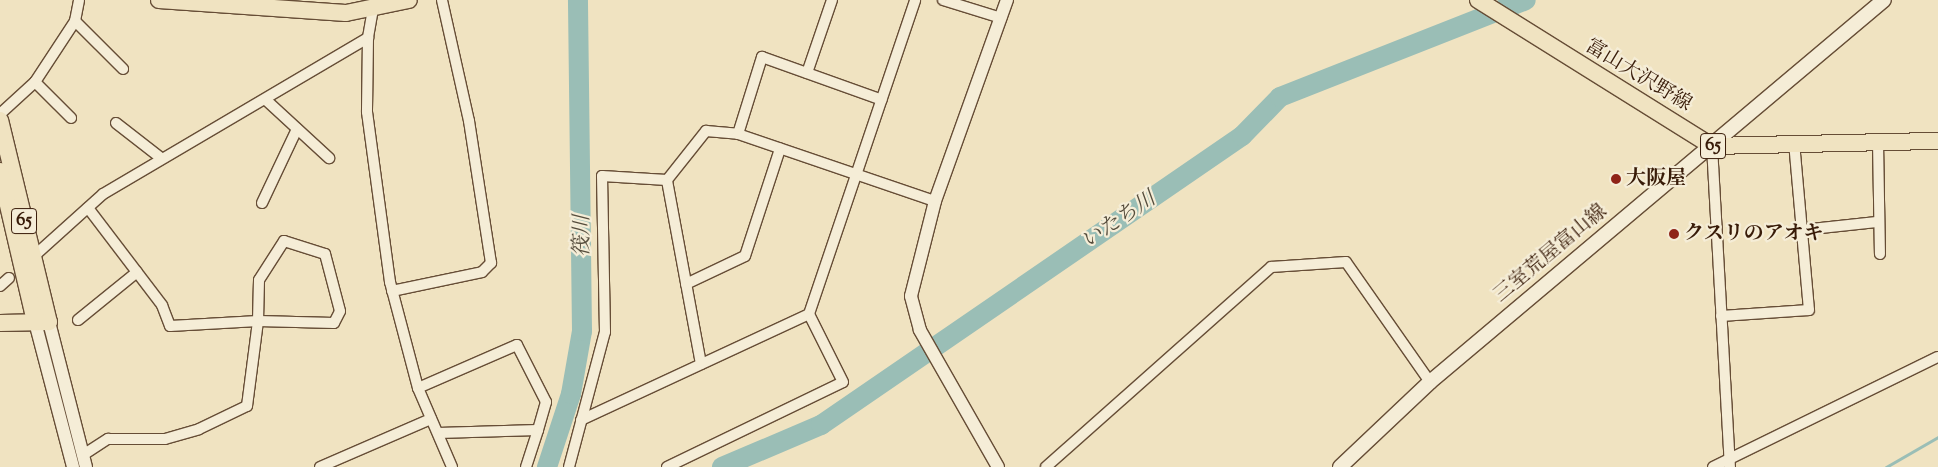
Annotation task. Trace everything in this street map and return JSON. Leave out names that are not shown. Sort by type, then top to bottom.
[{"type":"main road","points":[[159,0],[346,13],[375,4],[409,0]]},
{"type":"main road","name":"富山大沢野線","points":[[1478,0],[1521,29],[1712,146]]},
{"type":"main road","name":"三室荒屋富山線","points":[[1340,467],[1430,382],[1884,0]]},
{"type":"main road","name":"65","points":[[0,120],[33,257],[42,322]]},
{"type":"main road","name":"65","points":[[1712,146],[1938,141]]},
{"type":"main road","name":"65","points":[[0,171],[42,322]]},
{"type":"main road","points":[[0,323],[42,322]]},
{"type":"street","points":[[0,114],[36,82],[75,21],[79,0]]},
{"type":"street","points":[[392,291],[482,272],[492,263],[469,121],[442,0]]},
{"type":"street","points":[[807,73],[832,0]]},
{"type":"street","points":[[581,420],[809,314],[858,176],[915,0]]},
{"type":"street","points":[[943,0],[1001,18]]},
{"type":"street","points":[[998,467],[920,330],[911,296],[913,273],[935,201],[1007,0]]},
{"type":"street","points":[[375,4],[368,38],[367,112],[392,291],[418,388],[452,467]]},
{"type":"street","points":[[75,21],[123,69]]},
{"type":"street","points":[[33,257],[88,208],[162,158],[266,100],[368,38]]},
{"type":"street","points":[[738,134],[762,57],[882,100]]},
{"type":"street","points":[[36,82],[71,118]]},
{"type":"street","points":[[266,100],[329,158]]},
{"type":"street","points":[[116,123],[162,158]]},
{"type":"street","points":[[262,203],[297,129]]},
{"type":"street","points":[[700,364],[667,180],[706,131],[738,134],[935,201]]},
{"type":"street","points":[[1878,142],[1877,222],[1880,254]]},
{"type":"street","points":[[1721,316],[1809,310],[1794,143]]},
{"type":"street","points":[[1712,146],[1729,462]]},
{"type":"street","points":[[686,284],[745,256],[780,149]]},
{"type":"street","points":[[569,467],[605,332],[602,176],[667,180]]},
{"type":"street","points":[[42,322],[84,461],[108,439],[165,439],[199,429],[247,406],[258,321],[259,280],[284,242],[325,254],[340,311],[334,323],[258,321],[170,326],[162,304],[88,208]]},
{"type":"street","points":[[1802,230],[1877,222]]},
{"type":"street","points":[[1046,467],[1271,267],[1346,262],[1430,382]]},
{"type":"street","points":[[78,320],[137,272]]},
{"type":"street","points":[[667,467],[844,382],[809,314]]},
{"type":"street","points":[[42,322],[73,467]]},
{"type":"street","points":[[418,388],[517,345],[546,402],[526,467]]},
{"type":"street","points":[[1713,467],[1729,462],[1938,357]]},
{"type":"street","points":[[320,467],[431,419]]},
{"type":"street","points":[[438,433],[538,430]]},
{"type":"waterway","name":"筏川","points":[[547,467],[571,394],[582,331],[578,0]]},
{"type":"waterway","name":"いたち川","points":[[722,467],[821,425],[1242,136],[1280,97],[1526,0]]},
{"type":"waterway","points":[[1886,467],[1938,437]]},
{"type":"place","name":"大阪屋","points":[[1616,179]]},
{"type":"place","name":"クスリのアオキ","points":[[1674,234]]}]
